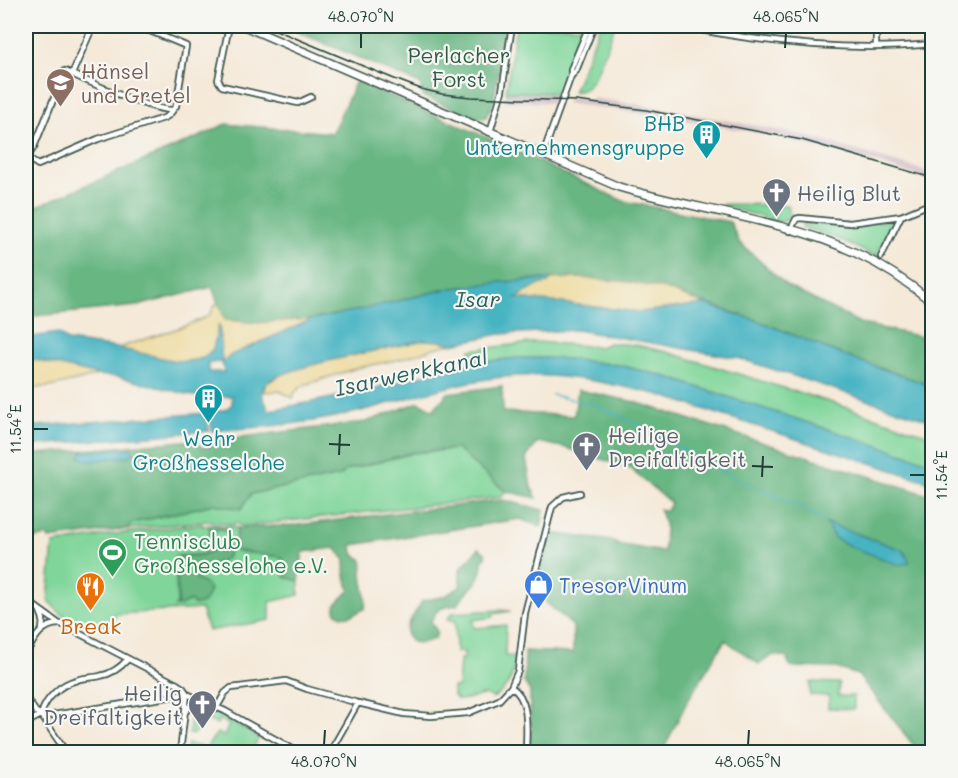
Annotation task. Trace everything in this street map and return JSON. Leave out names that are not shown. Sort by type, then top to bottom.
[{"type":"main road","points":[[244,26],[619,187],[790,231],[855,253],[899,278],[933,302]]},
{"type":"street","points":[[72,75],[93,26]]},
{"type":"street","points":[[138,26],[186,46],[176,106],[173,110],[164,118],[98,139],[38,165],[26,158],[34,147],[65,71],[135,100],[167,111],[173,110]]},
{"type":"street","points":[[229,26],[218,80],[222,86],[298,103],[311,97]]},
{"type":"street","points":[[490,132],[502,91],[512,26]]},
{"type":"street","points":[[546,155],[571,76],[571,69],[589,26]]},
{"type":"street","points":[[571,76],[576,71],[594,26]]},
{"type":"street","points":[[681,26],[808,44],[876,47],[933,44]]},
{"type":"street","points":[[876,26],[876,47]]},
{"type":"street","points":[[790,231],[796,219],[800,218],[850,223],[901,216],[933,203]]},
{"type":"street","points":[[881,257],[901,216]]},
{"type":"street","points":[[217,707],[225,693],[231,688],[286,681],[307,689],[404,714],[451,716],[468,713],[499,700],[512,687],[518,671],[528,599],[552,507],[563,497],[580,493]]},
{"type":"street","points":[[26,600],[58,624],[68,627],[183,688],[187,694],[180,753]]},
{"type":"street","points":[[40,611],[43,619],[42,630]]},
{"type":"street","points":[[26,654],[42,630],[49,625],[58,624]]},
{"type":"street","points":[[41,716],[46,703],[64,684],[77,679],[108,674],[129,659]]},
{"type":"street","points":[[512,687],[518,691],[522,699],[526,753]]},
{"type":"street","points":[[26,723],[41,716],[187,694],[217,707],[298,753]]},
{"type":"street","points":[[26,698],[66,753]]},
{"type":"street","points":[[185,712],[192,704],[204,701]]},
{"type":"street","points":[[330,753],[358,703]]},
{"type":"shaded area","points":[[506,92],[558,93],[556,103],[505,101]]},
{"type":"shaded area","points":[[569,98],[592,100],[592,98],[661,108],[803,135],[932,173],[932,181],[870,161],[769,135],[566,103]]},
{"type":"green space","name":"Perlacher Forst","points":[[284,26],[507,26],[493,103],[486,117],[478,119],[423,96],[420,84]]},
{"type":"green space","points":[[516,26],[584,26],[558,93],[506,92]]},
{"type":"green space","points":[[600,26],[615,26],[591,81],[584,89],[573,92]]},
{"type":"green space","points":[[706,26],[776,26],[774,36]]},
{"type":"green space","points":[[356,81],[486,137],[623,201],[730,222],[739,242],[787,286],[862,324],[932,339],[932,386],[665,289],[580,278],[534,279],[446,289],[313,319],[257,323],[224,320],[212,287],[137,306],[26,317],[26,211],[225,124],[332,133]]},
{"type":"green space","points":[[722,204],[788,205],[790,215],[781,222],[722,206]]},
{"type":"green space","points":[[894,219],[876,257],[834,237],[802,227],[804,222],[851,225]]},
{"type":"green space","points":[[538,342],[600,347],[609,343],[636,345],[667,352],[932,436],[932,463],[664,376],[619,365],[558,358],[517,358],[472,363],[470,350]]},
{"type":"green space","points":[[502,386],[503,412],[574,416],[578,390],[635,402],[932,496],[932,752],[919,752],[858,675],[836,668],[791,667],[786,657],[773,655],[759,664],[725,640],[688,700],[662,752],[530,752],[530,691],[524,682],[525,651],[573,653],[573,626],[532,590],[550,533],[614,541],[616,544],[664,552],[665,524],[659,509],[667,511],[671,503],[629,468],[567,448],[538,442],[526,458],[531,487],[537,498],[505,491],[457,449],[414,452],[347,470],[340,476],[251,494],[241,509],[214,504],[132,523],[127,529],[49,539],[47,536],[26,541],[26,455],[194,440],[203,448],[216,444],[217,440],[366,422],[419,402],[433,410],[448,393]]},
{"type":"green space","points":[[457,449],[505,491],[502,497],[244,526],[237,522],[233,525],[209,521],[127,529],[132,523],[214,504],[241,509],[251,494],[339,476],[347,470],[414,453]]},
{"type":"green space","points":[[502,500],[544,510],[541,527],[520,519],[352,545],[353,554],[363,563],[362,577],[366,603],[365,608],[350,616],[342,616],[335,611],[336,604],[350,590],[345,576],[345,560],[335,548],[303,552],[299,581],[285,577],[282,557],[235,551],[237,528],[298,525]]},
{"type":"green space","name":"Tennisclub Großhesselohe e.V.","points":[[202,524],[202,526],[237,528],[236,551],[282,557],[285,577],[299,581],[299,595],[270,602],[270,620],[208,631],[201,609],[116,614],[112,625],[84,624],[69,619],[48,600],[53,544]],"holes":[[[211,547],[212,554],[227,551],[199,573],[197,580],[201,582],[177,605],[175,556],[205,554],[205,548]]]},
{"type":"green space","points":[[215,525],[228,530],[227,533],[219,529],[212,533],[215,548],[222,552],[229,545],[228,557],[199,573],[197,580],[206,584],[210,589],[203,603],[194,605],[190,601],[181,606],[175,606],[178,603],[176,560],[179,557],[202,555],[212,550],[209,526]]},
{"type":"green space","points":[[479,548],[486,557],[482,560],[480,575],[474,585],[457,605],[437,611],[431,623],[437,631],[435,639],[421,643],[412,642],[406,630],[422,601],[445,596],[460,587],[460,569]]},
{"type":"green space","points":[[511,611],[473,620],[474,628],[506,625],[505,656],[516,657],[510,680],[493,698],[485,695],[458,700],[453,695],[453,687],[458,687],[460,659],[464,659],[464,652],[456,652],[455,621],[447,620],[452,613]]},
{"type":"green space","points":[[810,682],[839,683],[838,696],[854,696],[854,709],[828,708],[829,696],[810,695]]},
{"type":"green space","points":[[199,707],[222,715],[259,738],[251,752],[186,752],[188,744],[206,748],[217,733],[224,736],[229,725],[219,719],[217,724],[200,717],[196,733],[189,734],[191,712]]},
{"type":"sand","points":[[580,278],[628,282],[665,289],[704,304],[641,312],[515,298],[541,284],[548,283],[551,279]]},
{"type":"sand","points":[[219,304],[225,320],[257,323],[313,319],[231,355],[224,362],[222,362],[219,327],[213,350],[205,357],[195,360],[168,360],[118,348],[209,316],[215,305]]},
{"type":"sand","points":[[424,340],[452,344],[401,359],[357,368],[304,385],[295,392],[293,398],[280,391],[263,392],[267,383],[284,373],[309,365]]},
{"type":"sand","points":[[36,360],[98,375],[55,386],[26,389],[26,361]]},
{"type":"water","name":"Isar","points":[[551,279],[548,283],[541,284],[516,298],[641,312],[704,304],[761,322],[848,357],[932,386],[932,421],[738,358],[577,330],[500,334],[452,344],[424,340],[366,352],[315,364],[277,377],[264,386],[262,393],[264,399],[269,410],[352,394],[469,363],[517,358],[558,358],[619,365],[664,376],[932,463],[932,483],[660,395],[607,383],[571,378],[516,376],[496,378],[457,385],[324,419],[212,431],[210,413],[227,409],[232,404],[232,396],[194,396],[119,377],[98,375],[36,360],[26,361],[26,338],[58,333],[67,341],[118,348],[176,361],[202,359],[213,349],[219,324],[222,362],[208,363],[209,372],[224,372],[222,363],[231,355],[313,319],[446,289]]},
{"type":"water","points":[[206,413],[209,431],[26,446],[26,427]]},
{"type":"water","points":[[131,448],[134,452],[131,456],[91,461],[80,458],[82,452]]},
{"type":"water","points":[[826,523],[903,550],[910,562],[899,565],[852,547],[834,538]]},
{"type":"waterway","points":[[552,395],[593,404],[641,426],[736,479],[806,509],[826,522]]},
{"type":"tram line","points":[[266,26],[392,78],[442,94],[576,101],[646,110],[802,140],[932,178]]},
{"type":"place","name":"Hänsel und Gretel","points":[[60,108]]},
{"type":"place","name":"BHB Unternehmensgruppe","points":[[706,160]]},
{"type":"place","name":"Heilig Blut","points":[[776,218]]},
{"type":"place","name":"Wehr Großhesselohe","points":[[209,424]]},
{"type":"place","name":"Heilige Dreifaltigkeit","points":[[587,472]]},
{"type":"place","name":"Tennisclub Großhesselohe e.V.","points":[[113,578]]},
{"type":"place","name":"TresorVinum","points":[[538,610]]},
{"type":"place","name":"Break","points":[[91,612]]},
{"type":"place","name":"Heilig Dreifaltigkeit","points":[[203,730]]},
{"type":"water label","name":"Isarwerkkanal","points":[[411,372]]}]
